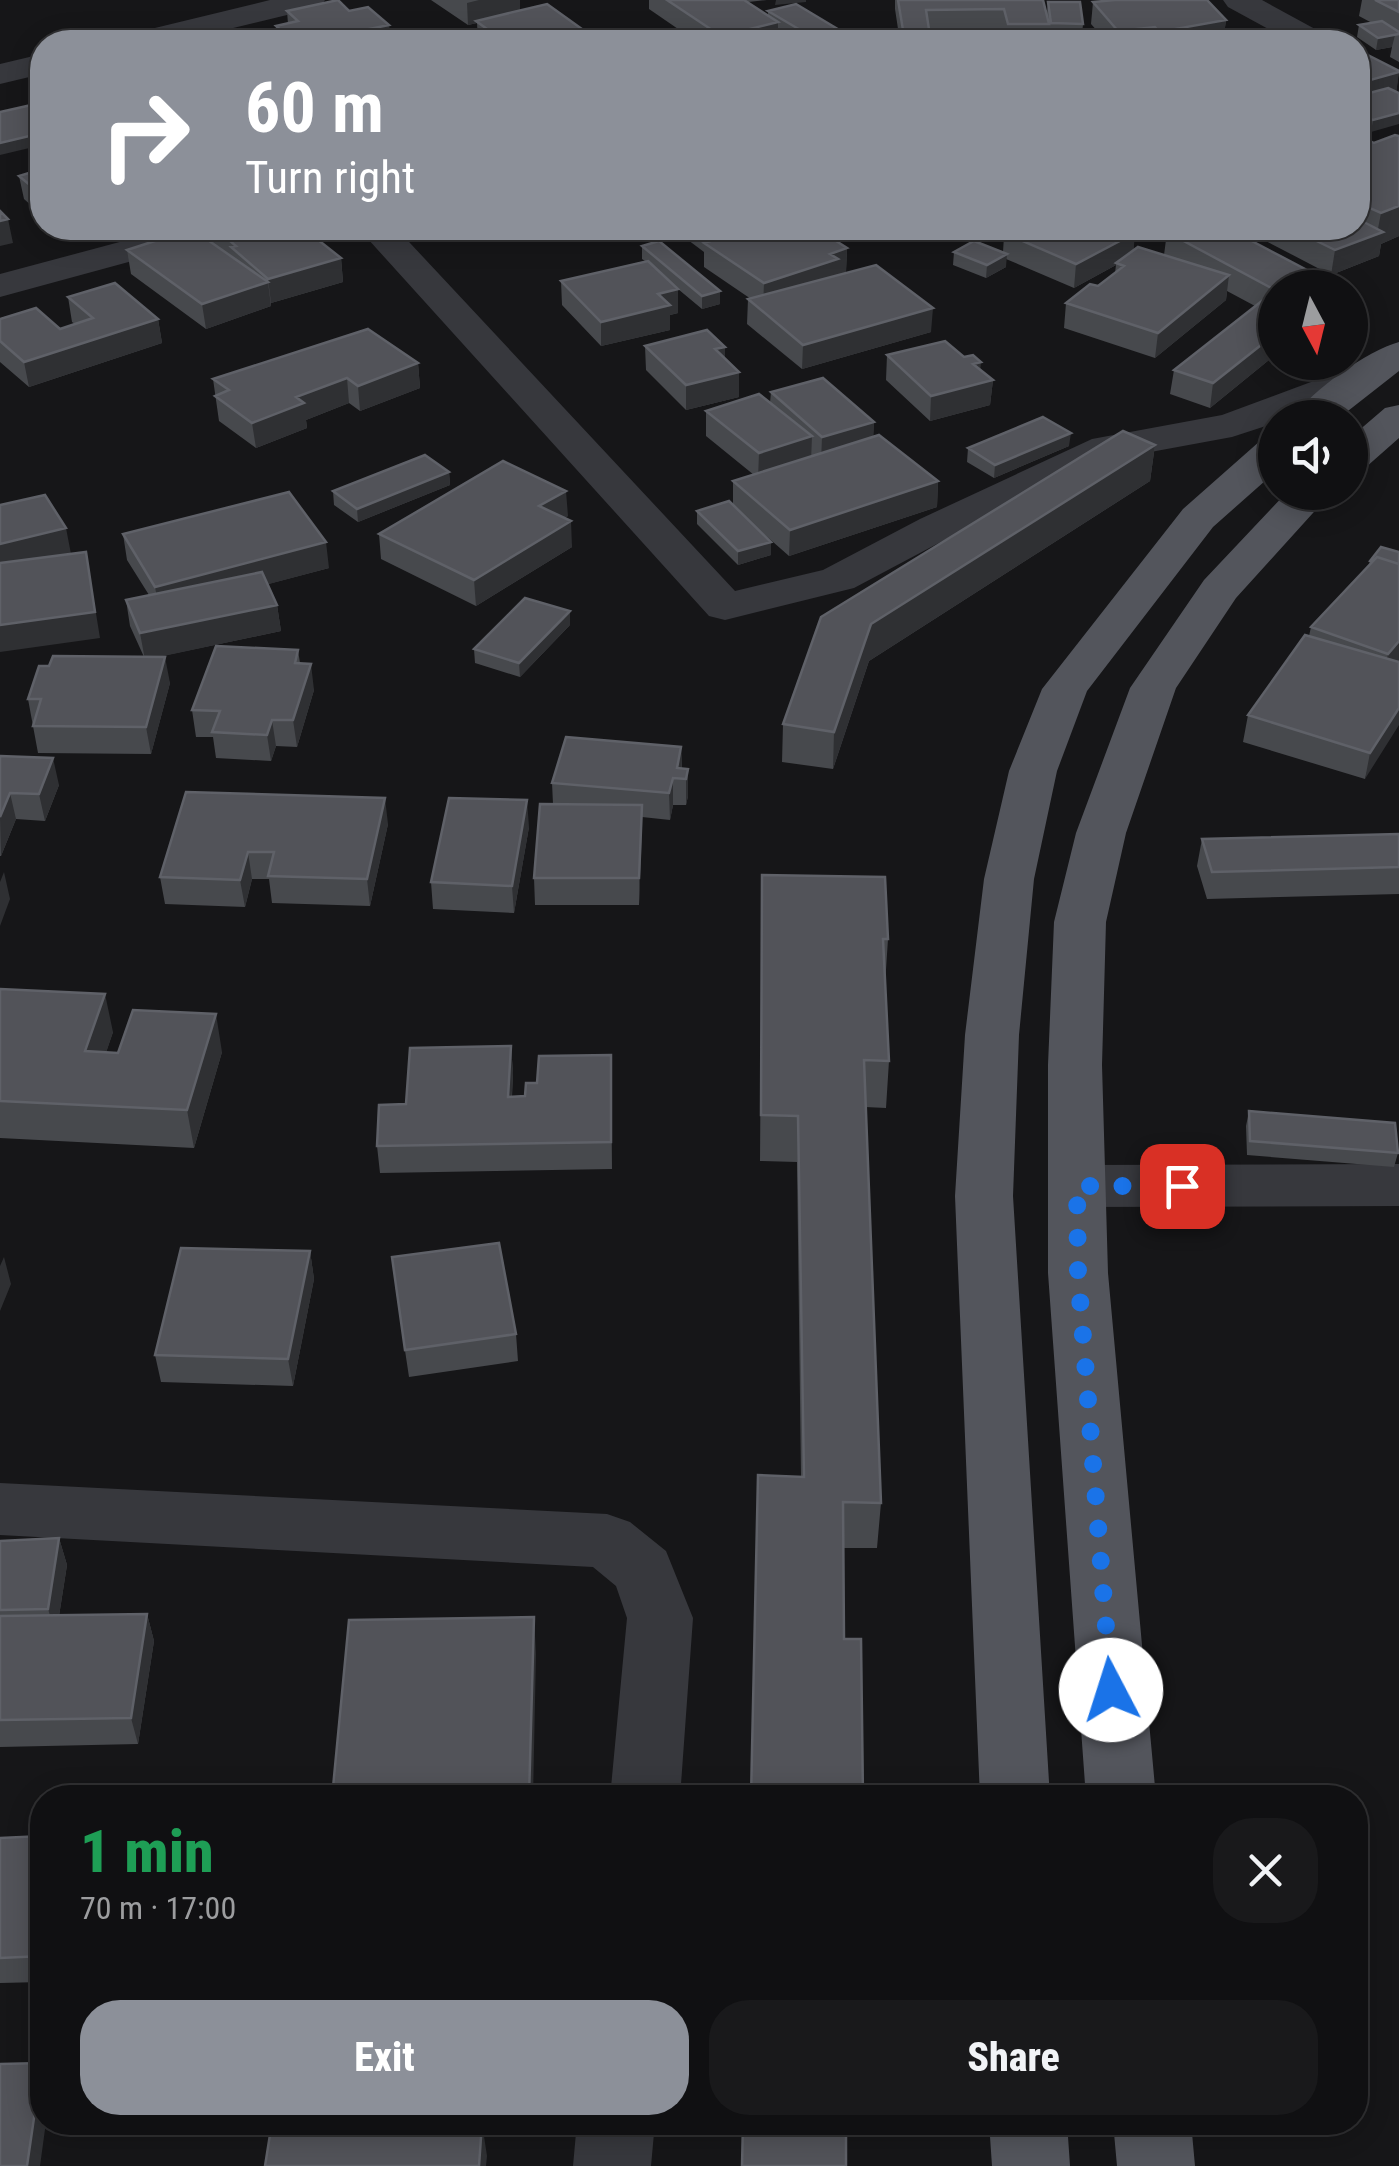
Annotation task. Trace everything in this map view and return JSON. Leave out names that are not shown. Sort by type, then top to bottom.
[{"type":"main road","points":[[1336,400],[1384,363]]},
{"type":"main road","points":[[1368,443],[1399,416]]},
{"type":"main road","points":[[1014,1785],[984,1196],[992,1035],[1009,880],[1033,771],[1064,688],[1198,518],[1258,465]]},
{"type":"main road","points":[[1120,1785],[1080,1292],[1074,1065],[1080,922],[1100,833],[1153,688],[1220,589],[1295,510]]},
{"type":"main road","points":[[1029,2135],[1030,2166]]},
{"type":"main road","points":[[1153,2135],[1156,2166]]},
{"type":"street","points":[[208,30],[309,0]]},
{"type":"street","points":[[1240,0],[1293,30]]},
{"type":"street","points":[[0,74],[30,67]]},
{"type":"street","points":[[0,286],[167,240]]},
{"type":"street","points":[[387,240],[725,607],[838,579],[935,528],[1107,448],[1232,425],[1384,363]]},
{"type":"street","points":[[1077,1186],[1399,1185]]},
{"type":"street","points":[[0,1509],[607,1541],[643,1570],[660,1618],[645,1785]]},
{"type":"street","points":[[612,2166],[615,2135]]},
{"type":"building","points":[[338,0],[349,11],[368,7],[389,25],[364,30],[280,30],[276,26],[298,21],[287,11]]},
{"type":"building","points":[[667,0],[744,0],[778,22],[745,30],[712,30]]},
{"type":"building","points":[[898,0],[1043,0],[1049,24],[1008,24],[1004,9],[926,10],[929,30],[903,30]]},
{"type":"building","points":[[1207,0],[1226,20],[1170,30],[1117,30],[1093,2]]},
{"type":"building","points":[[1375,0],[1399,0],[1399,12]]},
{"type":"building","points":[[1048,2],[1080,2],[1083,24],[1051,23]]},
{"type":"building","points":[[547,4],[583,30],[488,30],[476,21]]},
{"type":"building","points":[[796,4],[839,30],[800,30],[768,11]]},
{"type":"building","points":[[1382,21],[1399,34],[1378,38],[1359,25]]},
{"type":"building","points":[[1370,56],[1399,71],[1370,80]]},
{"type":"building","points":[[1388,88],[1399,93],[1399,113],[1370,118],[1370,93]]},
{"type":"building","points":[[30,105],[30,136],[0,143],[0,112]]},
{"type":"building","points":[[1395,135],[1399,136],[1399,206],[1381,213],[1370,208],[1370,141]]},
{"type":"building","points":[[30,173],[30,185],[19,176]]},
{"type":"building","points":[[1370,225],[1383,232],[1370,237]]},
{"type":"building","points":[[158,240],[208,240],[268,282],[202,304],[127,250]]},
{"type":"building","points":[[229,240],[318,240],[341,258],[268,279],[231,247],[236,246]]},
{"type":"building","points":[[835,240],[847,248],[830,254],[838,259],[764,283],[704,243]]},
{"type":"building","points":[[1020,240],[1122,240],[1076,264]]},
{"type":"building","points":[[1182,240],[1250,240],[1307,270],[1258,270],[1258,281]]},
{"type":"building","points":[[1315,240],[1362,240],[1335,250]]},
{"type":"building","points":[[659,241],[720,291],[702,296],[642,246]]},
{"type":"building","points":[[974,241],[1007,254],[987,265],[954,252]]},
{"type":"building","points":[[1138,247],[1229,275],[1158,333],[1066,303],[1090,284],[1098,286],[1124,266],[1116,263]]},
{"type":"building","points":[[648,261],[678,289],[658,294],[670,305],[601,322],[561,281]]},
{"type":"building","points":[[876,265],[933,308],[803,345],[748,299]]},
{"type":"building","points":[[115,283],[158,319],[24,362],[0,341],[0,319],[36,308],[60,329],[93,318],[68,297]]},
{"type":"building","points":[[1258,304],[1258,347],[1213,383],[1174,370]]},
{"type":"building","points":[[368,329],[418,363],[358,386],[347,378],[296,397],[304,403],[252,423],[215,396],[229,390],[213,379]]},
{"type":"building","points":[[707,330],[725,347],[715,349],[739,372],[686,385],[645,346]]},
{"type":"building","points":[[945,341],[964,357],[973,355],[981,362],[973,364],[993,380],[931,396],[887,355]]},
{"type":"building","points":[[823,378],[874,422],[822,437],[771,392]]},
{"type":"building","points":[[759,394],[812,436],[759,453],[706,411]]},
{"type":"building","points":[[1043,417],[1071,433],[995,465],[968,448]]},
{"type":"building","points":[[1123,431],[1155,445],[871,624],[834,732],[783,724],[821,617]]},
{"type":"building","points":[[879,435],[938,481],[790,530],[733,481]]},
{"type":"building","points":[[425,455],[449,472],[357,509],[333,491]]},
{"type":"building","points":[[503,461],[566,491],[539,506],[571,521],[474,580],[379,534]]},
{"type":"building","points":[[289,492],[326,542],[155,587],[123,534]]},
{"type":"building","points":[[45,495],[66,528],[0,544],[0,505]]},
{"type":"building","points":[[729,501],[771,542],[738,551],[697,511]]},
{"type":"building","points":[[1381,547],[1399,552],[1399,564],[1377,557],[1370,561]]},
{"type":"building","points":[[86,552],[95,612],[0,625],[0,563]]},
{"type":"building","points":[[1377,557],[1399,564],[1399,641],[1388,654],[1311,627]]},
{"type":"building","points":[[262,572],[277,605],[140,633],[126,600]]},
{"type":"building","points":[[525,598],[570,611],[519,663],[474,649]]},
{"type":"building","points":[[1305,635],[1399,662],[1399,708],[1370,753],[1248,715]]},
{"type":"building","points":[[216,646],[298,650],[295,663],[311,664],[293,720],[272,720],[267,735],[212,732],[220,711],[192,710]]},
{"type":"building","points":[[53,656],[165,657],[146,727],[33,726],[41,699],[28,699],[39,666],[49,666]]},
{"type":"building","points":[[566,737],[681,747],[677,768],[688,769],[686,779],[673,778],[669,793],[552,783]]},
{"type":"building","points":[[0,756],[53,758],[39,794],[10,793],[0,817]]},
{"type":"building","points":[[186,792],[385,798],[367,879],[268,876],[274,852],[248,852],[240,880],[160,877]]},
{"type":"building","points":[[449,798],[527,800],[512,886],[431,882]]},
{"type":"building","points":[[540,804],[642,805],[639,878],[534,878]]},
{"type":"building","points":[[1399,834],[1399,867],[1212,872],[1202,839]]},
{"type":"building","points":[[762,875],[885,877],[888,939],[883,939],[889,1061],[864,1060],[881,1503],[843,1502],[844,1639],[861,1639],[863,1785],[751,1785],[758,1475],[804,1477],[798,1116],[761,1115]]},
{"type":"building","points":[[0,989],[105,994],[85,1051],[118,1053],[133,1010],[216,1014],[187,1110],[0,1101]]},
{"type":"building","points":[[511,1046],[508,1097],[525,1096],[526,1083],[537,1083],[539,1056],[611,1055],[611,1142],[377,1146],[379,1105],[406,1104],[410,1048]]},
{"type":"building","points":[[1249,1111],[1395,1123],[1398,1153],[1250,1141]]},
{"type":"building","points":[[499,1243],[516,1334],[405,1350],[392,1257]]},
{"type":"building","points":[[181,1248],[310,1251],[288,1359],[155,1355]]},
{"type":"building","points":[[59,1538],[48,1609],[0,1610],[0,1541]]},
{"type":"building","points":[[147,1614],[131,1718],[0,1720],[0,1616]]},
{"type":"building","points":[[534,1617],[529,1785],[333,1785],[349,1620]]},
{"type":"building","points":[[30,1837],[30,1957],[0,1958],[0,1838]]},
{"type":"building","points":[[30,2063],[32,2135],[27,2166],[0,2166],[0,2064]]},
{"type":"building","points":[[270,2135],[481,2135],[479,2166],[265,2166]]},
{"type":"building","points":[[743,2135],[846,2135],[846,2166],[742,2166]]},
{"type":"route","points":[[1111,1690],[1078,1273],[1077,1186],[1182,1186]]}]
